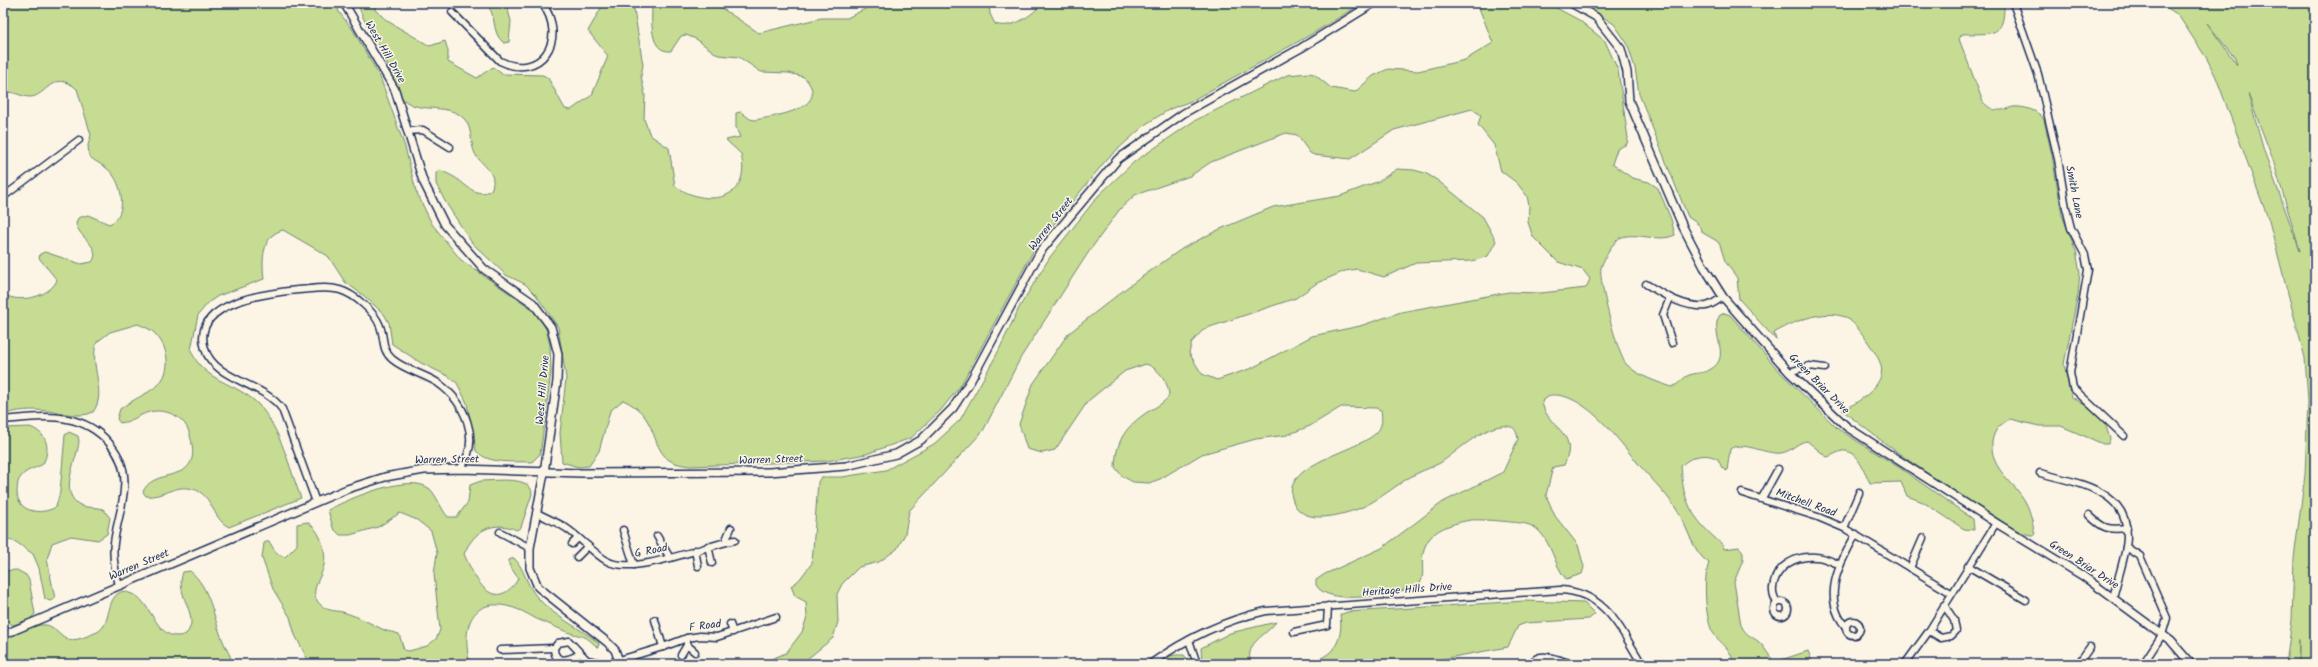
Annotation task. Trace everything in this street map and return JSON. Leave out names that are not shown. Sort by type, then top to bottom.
[{"type":"street","name":"West Hill Drive","points":[[344,3],[390,78],[400,102],[407,131],[423,180],[445,226],[484,269],[533,303],[551,327],[556,340],[558,367],[544,473],[530,548],[530,568],[538,587],[598,633],[615,650],[620,662]]},
{"type":"street","points":[[452,12],[500,60],[509,65],[518,66],[539,60],[553,40],[553,23],[550,14],[542,3]]},
{"type":"street","name":"Warren Street","points":[[3,635],[316,502],[385,477],[424,470],[460,469],[544,473],[738,472],[821,469],[882,459],[909,447],[933,430],[953,408],[971,380],[1040,252],[1118,159],[1184,113],[1301,48],[1374,3]]},
{"type":"street","name":"Green Briar Drive","points":[[1571,3],[1596,17],[1621,49],[1627,72],[1631,106],[1683,227],[1704,267],[1723,297],[1789,372],[1847,427],[1996,524],[2083,576],[2176,646],[2192,664]]},
{"type":"street","name":"Smith Lane","points":[[2013,3],[2038,74],[2058,159],[2066,208],[2071,228],[2085,255],[2088,270],[2070,373],[2074,388],[2124,436]]},
{"type":"street","points":[[407,131],[423,130],[450,147]]},
{"type":"street","points":[[3,197],[79,140]]},
{"type":"street","points":[[1646,284],[1670,298],[1690,305],[1708,306],[1723,297]]},
{"type":"street","points":[[316,502],[282,409],[277,403],[263,393],[219,369],[211,362],[205,350],[202,339],[205,326],[213,315],[222,308],[239,301],[279,292],[328,288],[342,290],[354,298],[374,316],[380,326],[383,348],[392,359],[438,383],[458,402],[470,428],[469,458],[460,469]]},
{"type":"street","points":[[1670,298],[1663,315],[1672,343]]},
{"type":"street","points":[[1789,372],[1809,366],[1825,368]]},
{"type":"street","points":[[3,420],[26,418],[66,418],[89,426],[112,445],[121,461],[124,472],[124,489],[113,544],[114,566],[119,585]]},
{"type":"street","name":"Mitchell Road","points":[[1762,498],[1778,470]]},
{"type":"street","points":[[2040,473],[2080,483],[2105,493],[2121,510],[2127,528],[2126,547],[2113,598]]},
{"type":"street","name":"Mitchell Road","points":[[1742,493],[1762,498],[1844,528],[1951,593]]},
{"type":"street","name":"Mitchell Road","points":[[1844,528],[1859,493]]},
{"type":"street","name":"G Road","points":[[537,513],[566,528],[608,562],[634,564],[670,558],[708,546],[735,540]]},
{"type":"street","points":[[2089,515],[2100,526],[2112,529],[2127,528]]},
{"type":"street","points":[[1908,663],[1996,524]]},
{"type":"street","points":[[725,542],[731,528]]},
{"type":"street","points":[[623,530],[634,564]]},
{"type":"street","points":[[500,532],[530,548]]},
{"type":"street","points":[[1845,626],[1834,607],[1832,594],[1840,565],[1856,534]]},
{"type":"street","points":[[657,536],[670,558]]},
{"type":"street","points":[[572,544],[578,538]]},
{"type":"street","points":[[1910,568],[1923,538]]},
{"type":"street","points":[[577,557],[588,546]]},
{"type":"street","points":[[708,546],[712,563]]},
{"type":"street","points":[[2126,547],[2140,556],[2167,618],[2162,635],[2143,664]]},
{"type":"street","points":[[695,550],[698,566]]},
{"type":"street","points":[[1776,604],[1773,589],[1778,572],[1786,564],[1806,557],[1818,557],[1840,565]]},
{"type":"street","points":[[1968,566],[2026,600]]},
{"type":"street","name":"Heritage Hills Drive","points":[[1150,664],[1189,640],[1224,624],[1252,614],[1280,609],[1572,590],[1585,594],[1605,609],[1642,664]]},
{"type":"street","points":[[1929,631],[1941,638],[1951,636],[1956,631],[1954,620],[1944,604]]},
{"type":"street","points":[[1294,632],[1327,625],[1328,606]]},
{"type":"street","name":"F Road","points":[[579,654],[586,660],[596,663],[606,664],[620,662],[649,655],[663,647],[687,638],[700,636],[717,637],[733,632],[749,622],[776,617]]},
{"type":"street","points":[[769,619],[771,627]]},
{"type":"street","points":[[655,620],[663,647]]},
{"type":"street","points":[[730,624],[733,632]]},
{"type":"street","points":[[681,655],[687,645],[687,638]]},
{"type":"street","points":[[1189,640],[1197,664]]},
{"type":"street","points":[[569,641],[579,654],[569,661],[564,660],[558,658],[554,653],[554,648],[558,643],[569,641]]},
{"type":"street","points":[[687,645],[694,652]]},
{"type":"street","points":[[2078,664],[2090,647]]},
{"type":"street","points":[[500,650],[554,648]]},
{"type":"street","points":[[1531,664],[1540,657],[1572,664]]},
{"type":"green space","points":[[3,3],[336,3],[339,12],[353,30],[380,77],[405,147],[416,191],[432,224],[461,260],[538,313],[546,329],[550,345],[551,372],[540,454],[532,462],[510,462],[488,458],[476,451],[467,403],[457,383],[448,376],[421,363],[392,344],[389,323],[384,314],[363,295],[345,282],[328,256],[283,230],[270,237],[264,250],[264,279],[218,296],[209,302],[198,315],[191,350],[196,361],[203,369],[249,397],[258,404],[266,414],[279,437],[301,498],[229,527],[218,518],[203,494],[196,490],[183,488],[157,495],[146,496],[143,492],[149,484],[157,479],[185,469],[191,461],[193,450],[187,426],[173,414],[155,411],[145,413],[131,420],[120,423],[117,419],[120,409],[157,386],[162,380],[167,366],[165,351],[158,337],[152,331],[138,324],[110,332],[97,342],[95,360],[99,396],[93,412],[76,415],[42,410],[30,410],[3,415],[3,294],[17,298],[33,297],[41,295],[53,286],[57,280],[39,258],[40,254],[45,252],[81,264],[92,262],[95,257],[94,252],[78,228],[76,223],[78,218],[88,215],[109,224],[119,215],[122,202],[119,187],[113,175],[108,169],[89,156],[88,145],[91,135],[77,89],[69,83],[62,81],[50,85],[36,96],[23,96],[10,92],[3,93]]},
{"type":"green space","points":[[358,3],[376,3],[375,10],[389,22],[430,46],[445,41],[448,51],[448,62],[477,78],[493,67],[502,74],[543,75],[548,78],[565,109],[571,110],[592,95],[608,56],[588,31],[604,3],[633,3],[643,65],[641,76],[645,95],[644,119],[650,135],[669,148],[675,186],[687,193],[700,197],[713,198],[724,196],[733,191],[740,182],[743,170],[741,154],[726,140],[740,137],[736,128],[736,113],[741,112],[750,119],[755,120],[787,113],[807,104],[812,97],[811,88],[804,77],[789,73],[761,72],[739,57],[718,55],[696,39],[686,35],[681,36],[671,51],[664,50],[658,46],[655,41],[652,25],[652,3],[714,3],[759,33],[821,18],[847,18],[867,8],[871,3],[989,3],[990,14],[995,24],[1009,25],[1022,20],[1043,3],[1363,3],[1310,35],[1191,101],[1170,109],[1146,124],[1107,159],[1036,246],[961,385],[941,410],[911,438],[866,454],[827,461],[690,466],[669,460],[658,447],[652,430],[643,414],[623,400],[610,411],[599,451],[589,466],[578,467],[562,462],[560,433],[566,378],[558,327],[536,295],[525,284],[506,275],[472,243],[446,203],[436,184],[436,173],[439,170],[454,177],[476,192],[481,193],[491,190],[493,185],[492,176],[474,152],[468,125],[461,116],[455,112],[416,106],[409,104],[403,99],[381,49],[362,16]]},
{"type":"green space","points":[[485,3],[510,3],[508,10],[511,21],[509,42],[504,43],[500,39],[495,29],[493,17],[489,7]]},
{"type":"green space","points":[[1477,3],[1547,3],[1579,20],[1605,41],[1618,70],[1628,138],[1627,144],[1617,149],[1612,164],[1632,178],[1649,182],[1658,188],[1671,219],[1675,235],[1660,238],[1635,236],[1621,237],[1616,241],[1602,265],[1601,275],[1605,301],[1618,347],[1626,364],[1654,381],[1672,387],[1687,376],[1708,371],[1717,364],[1720,357],[1717,322],[1720,315],[1725,313],[1730,315],[1782,374],[1838,429],[1900,468],[1973,519],[1974,530],[1964,529],[1923,502],[1907,496],[1901,482],[1870,483],[1860,462],[1847,451],[1842,451],[1827,457],[1807,441],[1781,453],[1768,452],[1741,446],[1735,447],[1730,449],[1727,471],[1722,468],[1718,459],[1713,457],[1698,456],[1689,460],[1681,466],[1682,478],[1683,488],[1694,515],[1704,528],[1723,545],[1724,549],[1739,547],[1743,553],[1743,560],[1734,582],[1741,625],[1743,629],[1748,635],[1762,645],[1774,661],[1808,651],[1813,664],[1734,664],[1730,652],[1715,636],[1710,625],[1706,607],[1705,587],[1709,563],[1703,559],[1695,547],[1682,518],[1665,494],[1598,418],[1579,403],[1563,396],[1551,395],[1542,401],[1549,418],[1560,430],[1568,444],[1568,454],[1564,465],[1553,467],[1546,495],[1555,516],[1578,545],[1584,567],[1582,574],[1566,579],[1547,542],[1535,528],[1528,524],[1521,523],[1471,520],[1449,526],[1438,531],[1430,538],[1423,552],[1422,576],[1418,586],[1380,595],[1348,597],[1334,596],[1323,592],[1316,585],[1316,580],[1325,574],[1382,548],[1443,502],[1503,472],[1518,439],[1517,433],[1511,427],[1503,426],[1484,432],[1440,463],[1419,472],[1365,506],[1340,514],[1320,517],[1302,513],[1296,507],[1292,498],[1292,486],[1299,476],[1310,467],[1368,439],[1377,432],[1381,424],[1381,410],[1376,408],[1341,407],[1310,426],[1287,435],[1256,439],[1202,454],[1160,479],[1149,483],[1133,482],[1122,476],[1115,467],[1120,441],[1128,428],[1134,422],[1162,403],[1169,396],[1169,391],[1165,381],[1159,372],[1146,364],[1125,371],[1088,401],[1055,450],[1042,453],[1027,449],[1019,424],[1033,384],[1068,334],[1129,286],[1183,248],[1218,230],[1273,207],[1340,196],[1379,181],[1397,169],[1414,170],[1425,173],[1437,180],[1483,217],[1496,241],[1488,256],[1472,261],[1416,263],[1384,277],[1357,269],[1345,271],[1317,283],[1296,298],[1204,329],[1192,342],[1189,353],[1202,374],[1217,380],[1252,368],[1312,336],[1360,326],[1401,312],[1509,292],[1541,293],[1586,288],[1590,279],[1583,270],[1558,262],[1533,237],[1528,222],[1529,206],[1527,196],[1517,183],[1501,171],[1494,145],[1478,125],[1481,115],[1472,109],[1394,130],[1350,159],[1314,155],[1310,153],[1297,135],[1286,133],[1211,162],[1190,176],[1135,195],[1120,209],[1088,253],[1021,357],[983,431],[909,511],[905,534],[897,549],[879,562],[859,567],[842,584],[837,594],[838,622],[833,638],[801,664],[759,664],[786,653],[802,632],[807,617],[806,602],[795,596],[791,586],[799,580],[812,563],[818,482],[821,477],[842,477],[886,470],[934,444],[960,420],[997,354],[1020,306],[1050,257],[1098,196],[1134,162],[1194,121],[1287,75],[1314,74],[1331,88],[1355,92],[1373,76],[1388,69],[1418,71],[1465,60],[1493,43]]},
{"type":"green space","points":[[1580,3],[2004,3],[2002,23],[1994,32],[1962,34],[1959,39],[1983,102],[1995,110],[2013,107],[2026,108],[2035,111],[2044,120],[2052,155],[2062,215],[2076,251],[2080,273],[2078,294],[2064,364],[2072,397],[2099,414],[2104,420],[2110,439],[2108,444],[2103,444],[2061,426],[2039,426],[2010,419],[1998,428],[1994,434],[1992,442],[1992,452],[1995,461],[2026,503],[2031,515],[2035,535],[2029,535],[2018,531],[1951,489],[1896,451],[1842,410],[1868,394],[1880,379],[1881,373],[1881,367],[1876,354],[1861,332],[1849,320],[1842,316],[1834,315],[1807,318],[1774,333],[1776,340],[1739,299],[1737,278],[1725,261],[1720,245],[1717,241],[1703,233],[1698,224],[1688,217],[1639,94],[1635,68],[1627,43],[1614,24]]},
{"type":"green space","points":[[2160,3],[2315,3],[2315,664],[2299,664],[2299,639],[2298,664],[2286,664],[2292,620],[2294,558],[2305,475],[2308,401],[2305,358],[2269,221],[2216,77],[2207,59],[2178,15]],"holes":[[[2207,23],[2235,58],[2237,65]],[[2248,94],[2273,160],[2300,251],[2264,151]]]},
{"type":"green space","points":[[30,427],[44,437],[47,452],[43,464],[22,475],[19,480],[17,490],[20,503],[30,510],[36,511],[50,510],[56,507],[60,492],[65,435],[69,432],[78,436],[79,441],[70,476],[70,493],[74,501],[82,506],[103,509],[110,518],[107,534],[98,540],[71,536],[52,543],[47,559],[55,599],[50,601],[45,599],[39,568],[33,554],[16,542],[3,538],[3,428]]},
{"type":"green space","points":[[512,480],[520,482],[526,484],[530,488],[532,494],[521,527],[517,530],[500,526],[485,529],[473,539],[468,546],[464,554],[475,576],[485,589],[492,593],[498,594],[506,592],[515,584],[518,578],[509,565],[509,560],[514,558],[521,567],[530,587],[537,597],[559,616],[599,643],[598,648],[584,637],[564,631],[518,609],[499,605],[487,606],[478,610],[472,618],[468,627],[467,639],[470,664],[310,664],[295,635],[290,617],[273,589],[262,558],[264,543],[269,541],[277,553],[285,557],[297,545],[297,524],[307,522],[312,525],[322,541],[325,559],[315,591],[317,601],[328,609],[343,612],[384,630],[399,634],[404,650],[409,651],[427,646],[436,639],[440,630],[434,574],[437,553],[431,531],[417,520],[400,513],[378,527],[350,535],[340,535],[333,528],[328,510],[379,489],[394,485],[408,484],[421,485],[430,489],[448,517],[457,517],[468,502],[470,485],[481,481]]},
{"type":"green space","points":[[17,570],[26,575],[29,580],[35,614],[28,621],[12,625],[8,621],[4,608],[3,571]]},
{"type":"green space","points":[[190,571],[203,586],[211,604],[224,644],[233,664],[3,664],[3,641],[35,626],[47,625],[72,640],[95,633],[105,624],[113,599],[124,591],[138,597],[163,630],[170,635],[177,636],[186,634],[190,627],[191,620],[184,598],[181,581],[183,572]]},
{"type":"green space","points":[[1524,601],[1584,603],[1595,614],[1589,619],[1526,623],[1518,626],[1508,647],[1414,664],[1301,664],[1317,660],[1325,656],[1335,647],[1341,629],[1340,615],[1347,612]]},
{"type":"green space","points":[[1276,622],[1253,645],[1250,656],[1251,664],[1202,664],[1201,648],[1230,633]]},
{"type":"green space","points":[[1184,655],[1191,664],[1163,664],[1170,656]]}]
